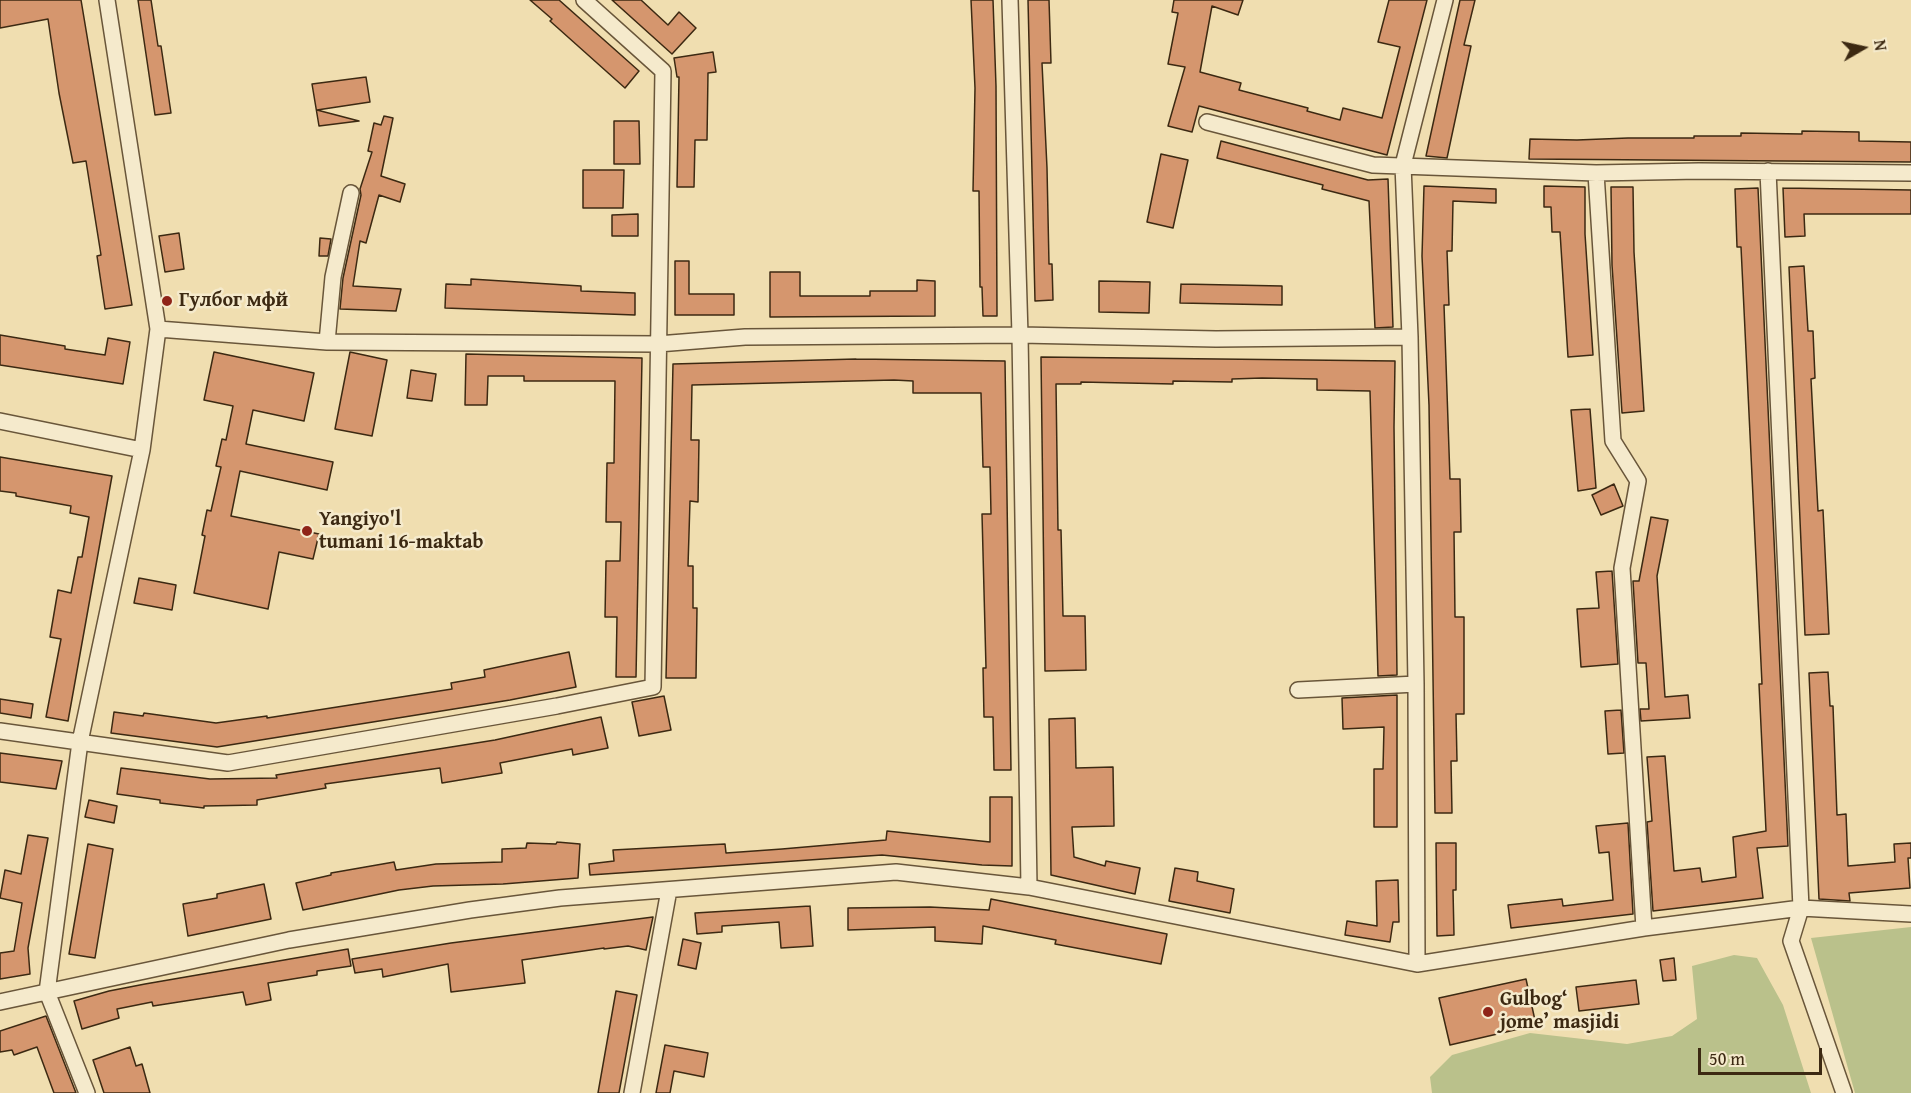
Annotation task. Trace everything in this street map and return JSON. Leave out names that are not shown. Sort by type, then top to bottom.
[{"type":"street","points":[[87,1093],[47,992],[80,742],[142,450],[158,329],[107,0]]},
{"type":"street","points":[[0,731],[228,763],[557,706],[653,687],[663,71],[584,0]]},
{"type":"street","points":[[1010,0],[1020,335],[1029,887]]},
{"type":"street","points":[[1417,964],[1416,684],[1410,337],[1403,165],[1445,0]]},
{"type":"street","points":[[1207,122],[1373,165],[1596,173],[1699,171],[1911,173]]},
{"type":"street","points":[[1767,171],[1801,908],[1791,941],[1844,1093]]},
{"type":"street","points":[[1596,173],[1613,441],[1638,481],[1622,568],[1644,928]]},
{"type":"street","points":[[327,342],[333,277],[351,193]]},
{"type":"street","points":[[158,329],[327,342],[658,344],[745,337],[1020,335],[1216,339],[1410,337]]},
{"type":"street","points":[[0,421],[142,450]]},
{"type":"street","points":[[1299,690],[1416,684]]},
{"type":"street","points":[[0,1002],[289,940],[458,912],[560,898],[896,872],[1029,887],[1417,964],[1644,928],[1801,908],[1911,914]]},
{"type":"street","points":[[632,1093],[669,890]]},
{"type":"green space","points":[[1911,927],[1911,1093],[1855,1093],[1811,938]]},
{"type":"green space","points":[[1734,955],[1757,958],[1783,1005],[1811,1093],[1432,1093],[1430,1077],[1452,1055],[1530,1033],[1627,1044],[1672,1036],[1697,1019],[1692,966]]},
{"type":"building","points":[[0,0],[81,0],[132,305],[105,309],[97,256],[101,255],[86,161],[73,163],[59,93],[48,19],[0,28]]},
{"type":"building","points":[[138,0],[151,0],[158,46],[161,46],[171,113],[155,115]]},
{"type":"building","points":[[530,0],[559,0],[639,71],[625,88],[550,21],[552,19]]},
{"type":"building","points":[[612,0],[641,0],[668,25],[679,12],[696,28],[672,54]]},
{"type":"building","points":[[971,0],[993,0],[996,86],[997,316],[983,316],[982,287],[980,287],[979,191],[973,191],[975,88]]},
{"type":"building","points":[[1028,0],[1049,0],[1051,63],[1042,63],[1049,264],[1052,264],[1053,300],[1035,301]]},
{"type":"building","points":[[1174,0],[1243,0],[1238,15],[1212,6],[1200,72],[1241,83],[1239,90],[1308,108],[1307,111],[1340,120],[1343,108],[1382,118],[1400,47],[1378,42],[1389,0],[1427,0],[1387,155],[1199,106],[1192,132],[1168,126],[1185,67],[1168,64],[1178,13],[1172,12]]},
{"type":"building","points":[[1460,0],[1475,0],[1464,45],[1471,46],[1447,158],[1426,156]]},
{"type":"building","points":[[713,52],[716,72],[708,73],[707,140],[695,140],[694,187],[677,187],[679,77],[677,77],[674,58]]},
{"type":"building","points":[[366,77],[370,102],[317,110],[359,121],[319,126],[312,84]]},
{"type":"building","points":[[384,116],[393,118],[381,176],[405,184],[400,202],[379,195],[366,243],[360,241],[353,286],[401,289],[396,311],[340,309],[343,278],[361,195],[360,189],[372,152],[368,151],[374,123],[381,125]]},
{"type":"building","points":[[614,121],[639,121],[640,164],[614,164]]},
{"type":"building","points":[[1802,131],[1859,132],[1859,141],[1911,142],[1911,162],[1529,159],[1530,139],[1694,138],[1694,136],[1741,136],[1741,133],[1802,134]]},
{"type":"building","points":[[1221,141],[1368,180],[1388,179],[1393,327],[1375,328],[1369,201],[1322,189],[1323,185],[1217,158]]},
{"type":"building","points":[[1161,154],[1188,160],[1173,228],[1147,222]]},
{"type":"building","points":[[583,170],[624,170],[623,208],[583,208]]},
{"type":"building","points":[[1424,186],[1496,189],[1496,203],[1453,201],[1452,251],[1447,251],[1449,305],[1444,305],[1450,479],[1460,479],[1461,532],[1454,532],[1455,617],[1464,617],[1464,714],[1456,714],[1457,761],[1451,761],[1452,813],[1435,813],[1429,405],[1422,256]]},
{"type":"building","points":[[1544,186],[1585,187],[1585,234],[1593,355],[1568,357],[1560,232],[1552,232],[1551,207],[1544,207]]},
{"type":"building","points":[[1611,187],[1633,187],[1634,252],[1644,411],[1622,413],[1612,265]]},
{"type":"building","points":[[1758,188],[1788,846],[1757,848],[1763,898],[1653,911],[1647,822],[1652,821],[1647,757],[1665,756],[1674,871],[1700,868],[1702,882],[1736,877],[1733,837],[1766,831],[1759,684],[1762,684],[1741,247],[1737,247],[1735,189]]},
{"type":"building","points":[[1783,188],[1911,190],[1911,214],[1804,214],[1805,236],[1785,237]]},
{"type":"building","points":[[638,214],[638,236],[612,236],[612,215]]},
{"type":"building","points":[[179,233],[184,269],[165,272],[159,236]]},
{"type":"building","points":[[320,238],[331,239],[328,256],[319,256]]},
{"type":"building","points":[[675,261],[689,261],[689,294],[734,294],[734,315],[675,315]]},
{"type":"building","points":[[1804,266],[1808,331],[1813,331],[1815,378],[1811,379],[1813,418],[1818,511],[1823,510],[1829,634],[1805,635],[1789,267]]},
{"type":"building","points":[[770,272],[800,272],[800,296],[870,296],[870,291],[917,291],[917,280],[935,281],[935,316],[770,317]]},
{"type":"building","points":[[471,279],[581,286],[581,291],[635,293],[635,315],[445,308],[446,284],[471,285]]},
{"type":"building","points":[[1099,281],[1150,282],[1149,313],[1099,312]]},
{"type":"building","points":[[1181,284],[1282,286],[1282,305],[1180,303]]},
{"type":"building","points":[[0,335],[105,355],[108,338],[130,342],[123,384],[0,365]]},
{"type":"building","points":[[214,352],[314,373],[304,421],[253,410],[246,444],[333,462],[327,490],[240,471],[231,516],[319,534],[313,559],[279,552],[268,609],[194,593],[205,536],[202,535],[207,510],[211,511],[221,467],[216,466],[222,439],[226,440],[233,406],[204,400]]},
{"type":"building","points":[[350,352],[387,360],[372,436],[335,429]]},
{"type":"building","points":[[466,354],[642,358],[636,677],[616,677],[617,617],[605,617],[606,561],[620,561],[621,522],[606,522],[607,463],[614,463],[615,381],[524,381],[524,376],[488,376],[487,405],[465,405]]},
{"type":"building","points":[[1041,357],[1395,361],[1397,675],[1378,676],[1370,391],[1317,390],[1317,379],[1262,378],[1232,379],[1232,382],[1173,381],[1173,384],[1081,382],[1081,384],[1056,384],[1058,530],[1061,530],[1063,616],[1085,616],[1086,670],[1045,671]]},
{"type":"building","points":[[856,359],[1005,361],[1011,770],[994,770],[993,717],[984,717],[983,668],[986,668],[982,514],[991,514],[990,467],[983,467],[981,393],[913,393],[913,381],[894,380],[692,385],[691,440],[699,440],[698,502],[690,501],[688,566],[693,566],[693,608],[697,608],[696,678],[666,678],[673,364]]},
{"type":"building","points":[[411,370],[436,374],[432,401],[407,398]]},
{"type":"building","points":[[1590,409],[1596,488],[1578,491],[1571,410]]},
{"type":"building","points":[[0,457],[112,476],[68,721],[46,717],[61,639],[50,637],[58,590],[71,593],[78,557],[82,557],[89,517],[70,513],[71,506],[0,491]]},
{"type":"building","points":[[1614,484],[1623,506],[1601,515],[1592,495]]},
{"type":"building","points":[[1651,517],[1668,520],[1657,576],[1665,697],[1688,695],[1690,718],[1641,721],[1640,709],[1649,709],[1646,663],[1638,663],[1633,581],[1639,581]]},
{"type":"building","points":[[1612,571],[1618,664],[1581,667],[1577,609],[1599,608],[1596,572]]},
{"type":"building","points":[[139,578],[176,585],[172,610],[134,603]]},
{"type":"building","points":[[569,652],[576,687],[510,700],[217,747],[111,733],[114,712],[143,716],[144,713],[216,723],[267,716],[267,718],[452,689],[451,683],[485,677],[484,670]]},
{"type":"building","points":[[1828,672],[1830,706],[1833,706],[1837,815],[1846,814],[1848,866],[1895,862],[1894,844],[1911,843],[1911,858],[1908,858],[1910,888],[1849,893],[1850,901],[1819,899],[1809,673]]},
{"type":"building","points":[[1397,695],[1397,827],[1374,827],[1374,769],[1383,769],[1384,727],[1343,729],[1342,698]]},
{"type":"building","points":[[664,696],[671,730],[639,736],[632,702]]},
{"type":"building","points":[[0,699],[33,704],[31,718],[0,713]]},
{"type":"building","points":[[1621,710],[1624,753],[1608,754],[1605,711]]},
{"type":"building","points":[[601,717],[608,748],[573,755],[572,749],[500,763],[502,773],[442,783],[440,768],[325,784],[326,788],[257,800],[257,805],[204,806],[204,808],[160,803],[160,800],[117,794],[121,768],[210,779],[277,778],[276,775],[495,740]]},
{"type":"building","points":[[1075,718],[1076,768],[1113,767],[1114,826],[1072,827],[1074,857],[1105,866],[1106,861],[1140,868],[1135,894],[1051,875],[1049,719]]},
{"type":"building","points":[[0,753],[62,761],[56,789],[0,782]]},
{"type":"building","points":[[990,797],[1012,797],[1012,866],[882,855],[590,875],[589,864],[614,861],[613,850],[725,844],[726,853],[886,840],[887,831],[990,842]]},
{"type":"building","points":[[89,800],[117,806],[114,823],[85,817]]},
{"type":"building","points":[[1628,823],[1633,914],[1511,928],[1508,905],[1562,899],[1563,906],[1613,900],[1609,852],[1599,853],[1596,826]]},
{"type":"building","points":[[28,835],[48,838],[28,948],[30,974],[0,979],[0,953],[14,951],[22,903],[0,898],[5,870],[21,874]]},
{"type":"building","points":[[557,842],[580,844],[578,878],[503,884],[433,886],[399,890],[303,910],[296,883],[331,875],[331,873],[394,862],[396,870],[436,864],[502,862],[502,849],[526,848],[527,843],[556,844]]},
{"type":"building","points":[[1436,843],[1456,843],[1456,890],[1453,890],[1454,935],[1437,936]]},
{"type":"building","points":[[88,844],[113,849],[95,958],[69,954]]},
{"type":"building","points":[[1175,868],[1198,872],[1197,881],[1234,889],[1230,913],[1169,901]]},
{"type":"building","points":[[1398,880],[1399,922],[1393,922],[1390,942],[1345,935],[1347,921],[1377,926],[1376,881]]},
{"type":"building","points":[[264,884],[271,919],[188,936],[183,904],[217,898],[217,894]]},
{"type":"building","points":[[991,899],[1167,934],[1161,964],[1055,944],[1056,940],[983,926],[982,944],[935,941],[935,927],[848,930],[848,908],[930,907],[989,910]]},
{"type":"building","points":[[810,906],[813,946],[781,948],[779,922],[722,926],[722,932],[697,934],[695,913]]},
{"type":"building","points":[[653,917],[646,950],[628,946],[522,960],[525,983],[451,992],[448,964],[383,977],[382,969],[355,973],[352,959],[451,943]]},
{"type":"building","points":[[683,939],[701,943],[696,969],[678,965]]},
{"type":"building","points":[[348,949],[351,966],[317,971],[317,975],[268,983],[271,1000],[246,1005],[243,992],[153,1006],[152,1002],[117,1009],[119,1018],[82,1029],[74,1001],[145,984]]},
{"type":"building","points":[[1674,958],[1676,980],[1663,981],[1660,960]]},
{"type":"building","name":"Gulbog‘ jome’ masjidi","points":[[1526,979],[1536,1025],[1450,1045],[1439,998]]},
{"type":"building","points":[[1636,980],[1639,1004],[1579,1011],[1576,987]]},
{"type":"building","points":[[616,991],[637,995],[619,1093],[598,1093]]},
{"type":"building","points":[[46,1016],[76,1093],[54,1093],[37,1047],[14,1055],[12,1050],[0,1052],[0,1031]]},
{"type":"building","points":[[665,1045],[708,1053],[704,1077],[674,1071],[670,1093],[656,1093]]},
{"type":"building","points":[[130,1047],[136,1066],[142,1064],[150,1093],[104,1093],[93,1060]]},
{"type":"place","name":"Гулбог мфй","points":[[167,301]]},
{"type":"place","name":"Yangiyo'l tumani 16-maktab","points":[[307,531]]},
{"type":"place","name":"Gulbog‘ jome’ masjidi","points":[[1488,1012]]}]
